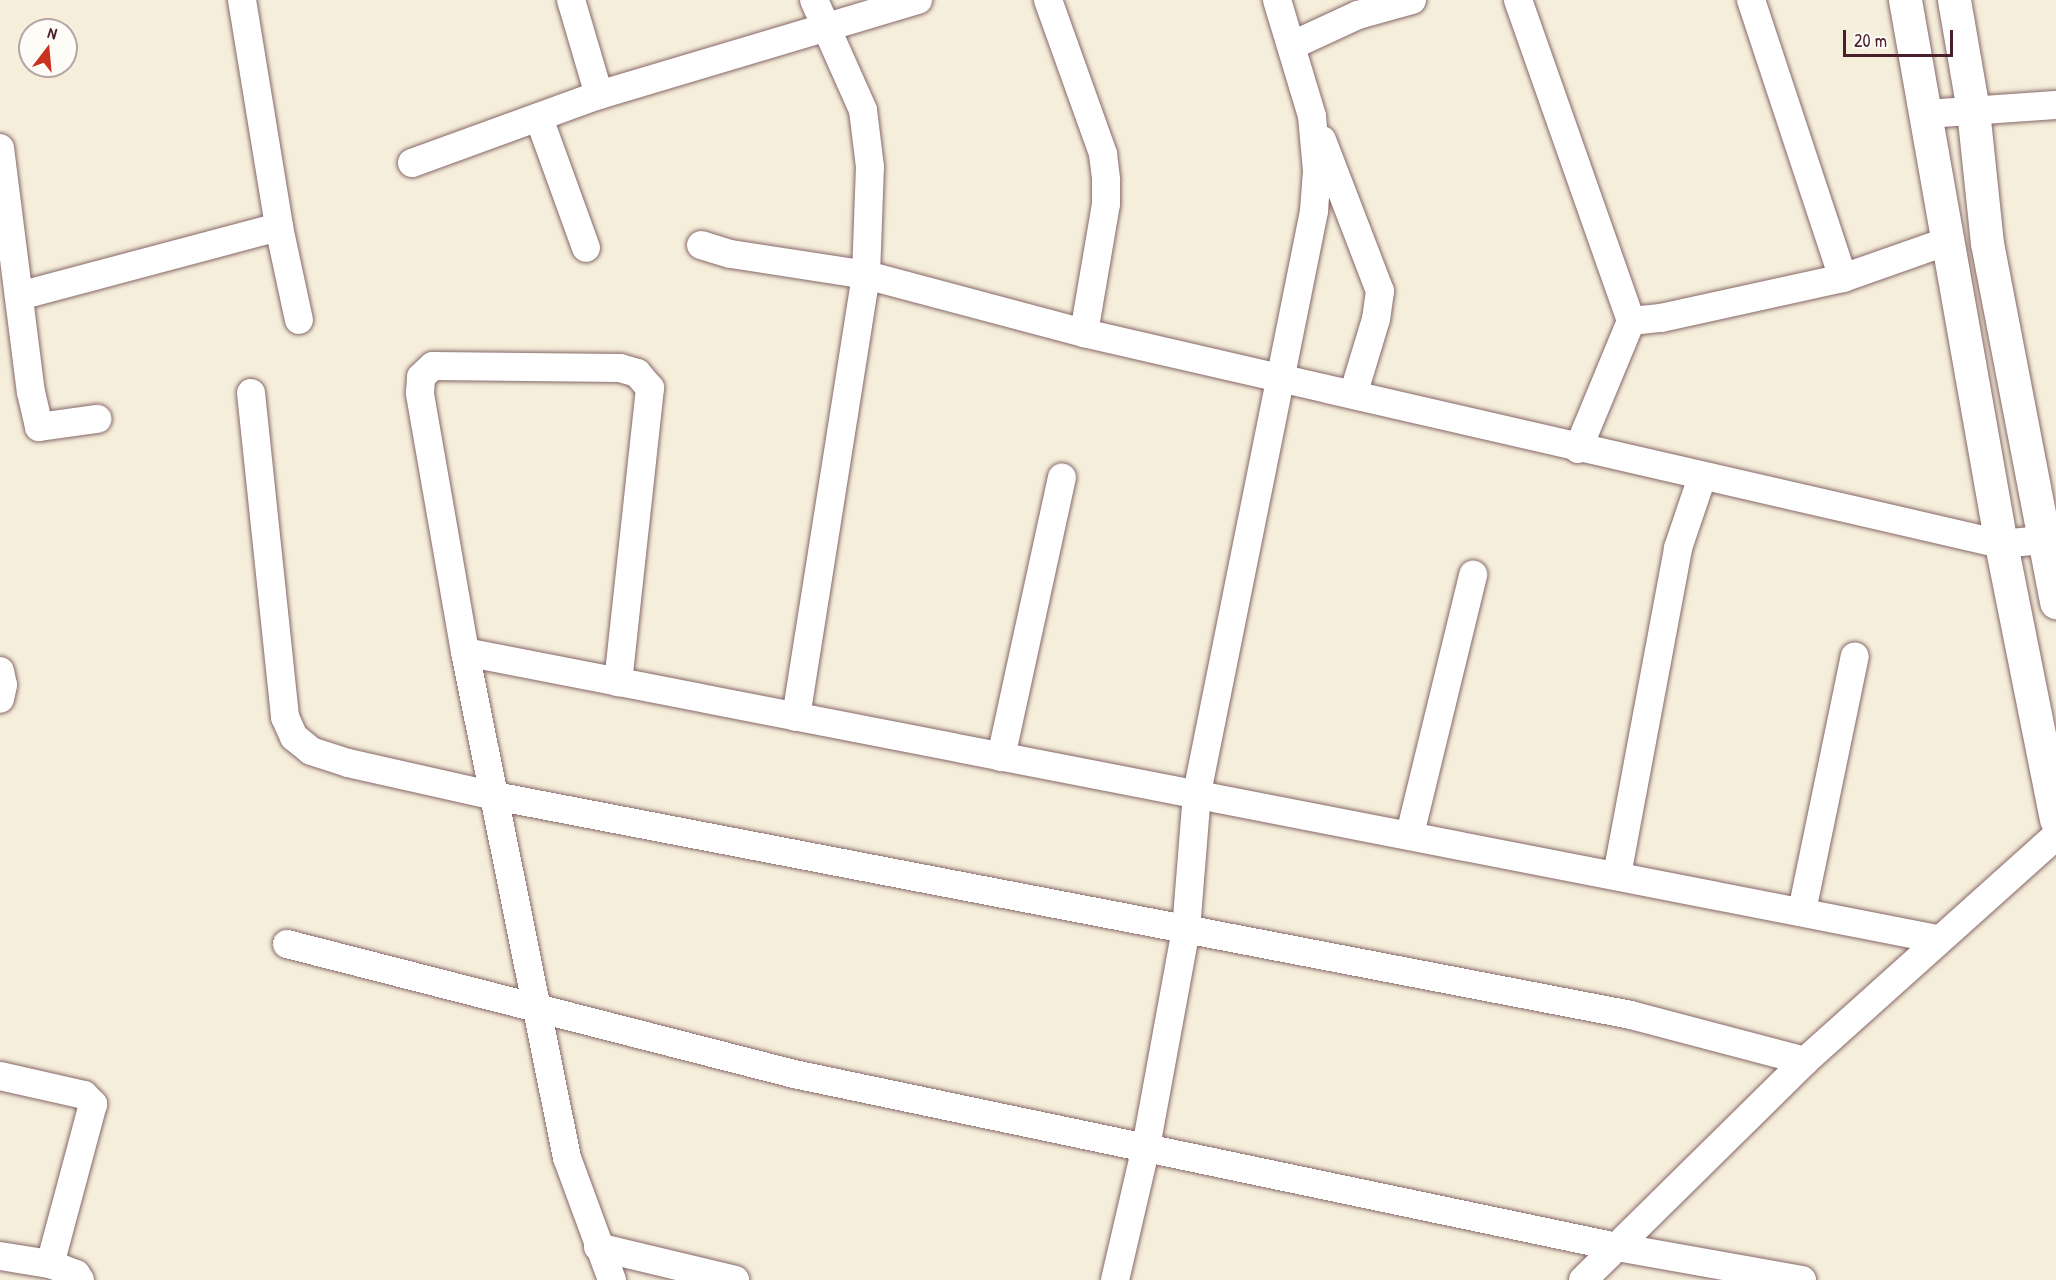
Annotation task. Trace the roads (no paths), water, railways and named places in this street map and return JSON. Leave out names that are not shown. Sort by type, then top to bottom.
[{"type":"street","points":[[242,0],[279,227],[299,320]]},
{"type":"street","points":[[571,0],[599,95]]},
{"type":"street","points":[[796,717],[866,275],[868,140],[863,110],[814,0]]},
{"type":"street","points":[[412,164],[599,95],[918,0]]},
{"type":"street","points":[[1048,0],[1103,154],[1106,180],[1106,204],[1084,333]]},
{"type":"street","points":[[1277,0],[1293,45],[1312,116],[1380,291],[1376,319],[1353,395]]},
{"type":"street","points":[[1293,45],[1359,7],[1412,0]]},
{"type":"street","points":[[1518,0],[1631,321],[1578,448]]},
{"type":"street","points":[[1751,0],[1843,278]]},
{"type":"street","points":[[1905,0],[2001,543],[2056,820]]},
{"type":"street","points":[[1954,0],[1973,110],[1987,243],[2042,540],[2056,602]]},
{"type":"street","points":[[1926,114],[2056,105]]},
{"type":"street","points":[[1115,1280],[1146,1146],[1186,930],[1197,793],[1314,211],[1317,171],[1312,116]]},
{"type":"street","points":[[539,118],[586,248]]},
{"type":"street","points":[[0,148],[39,428],[97,419]]},
{"type":"street","points":[[19,296],[279,227]]},
{"type":"street","points":[[1631,321],[1661,318],[1843,278],[1948,242]]},
{"type":"street","points":[[701,245],[731,254],[866,275],[1084,333],[1702,477],[2001,543],[2042,540]]},
{"type":"street","points":[[612,1280],[567,1158],[539,1008],[465,652],[420,393],[422,377],[433,366],[453,364],[620,368],[637,373],[650,388],[618,682]]},
{"type":"street","points":[[251,393],[285,717],[294,737],[311,751],[348,763],[495,796],[1631,1015],[1804,1061]]},
{"type":"street","points":[[1617,875],[1678,548],[1702,477]]},
{"type":"street","points":[[1001,758],[1062,478]]},
{"type":"street","points":[[1410,834],[1473,574]]},
{"type":"street","points":[[465,652],[1001,758],[1410,834],[1938,939]]},
{"type":"street","points":[[1802,911],[1855,656]]},
{"type":"street","points":[[0,671],[3,685],[0,699]]},
{"type":"street","points":[[1583,1280],[1804,1061],[2056,836]]},
{"type":"street","points":[[287,944],[794,1074],[1146,1146],[1617,1247],[1802,1280]]},
{"type":"street","points":[[0,1076],[84,1095],[93,1104],[50,1264]]},
{"type":"street","points":[[598,1246],[735,1280]]},
{"type":"street","points":[[0,1256],[50,1264],[76,1274],[80,1280]]}]
